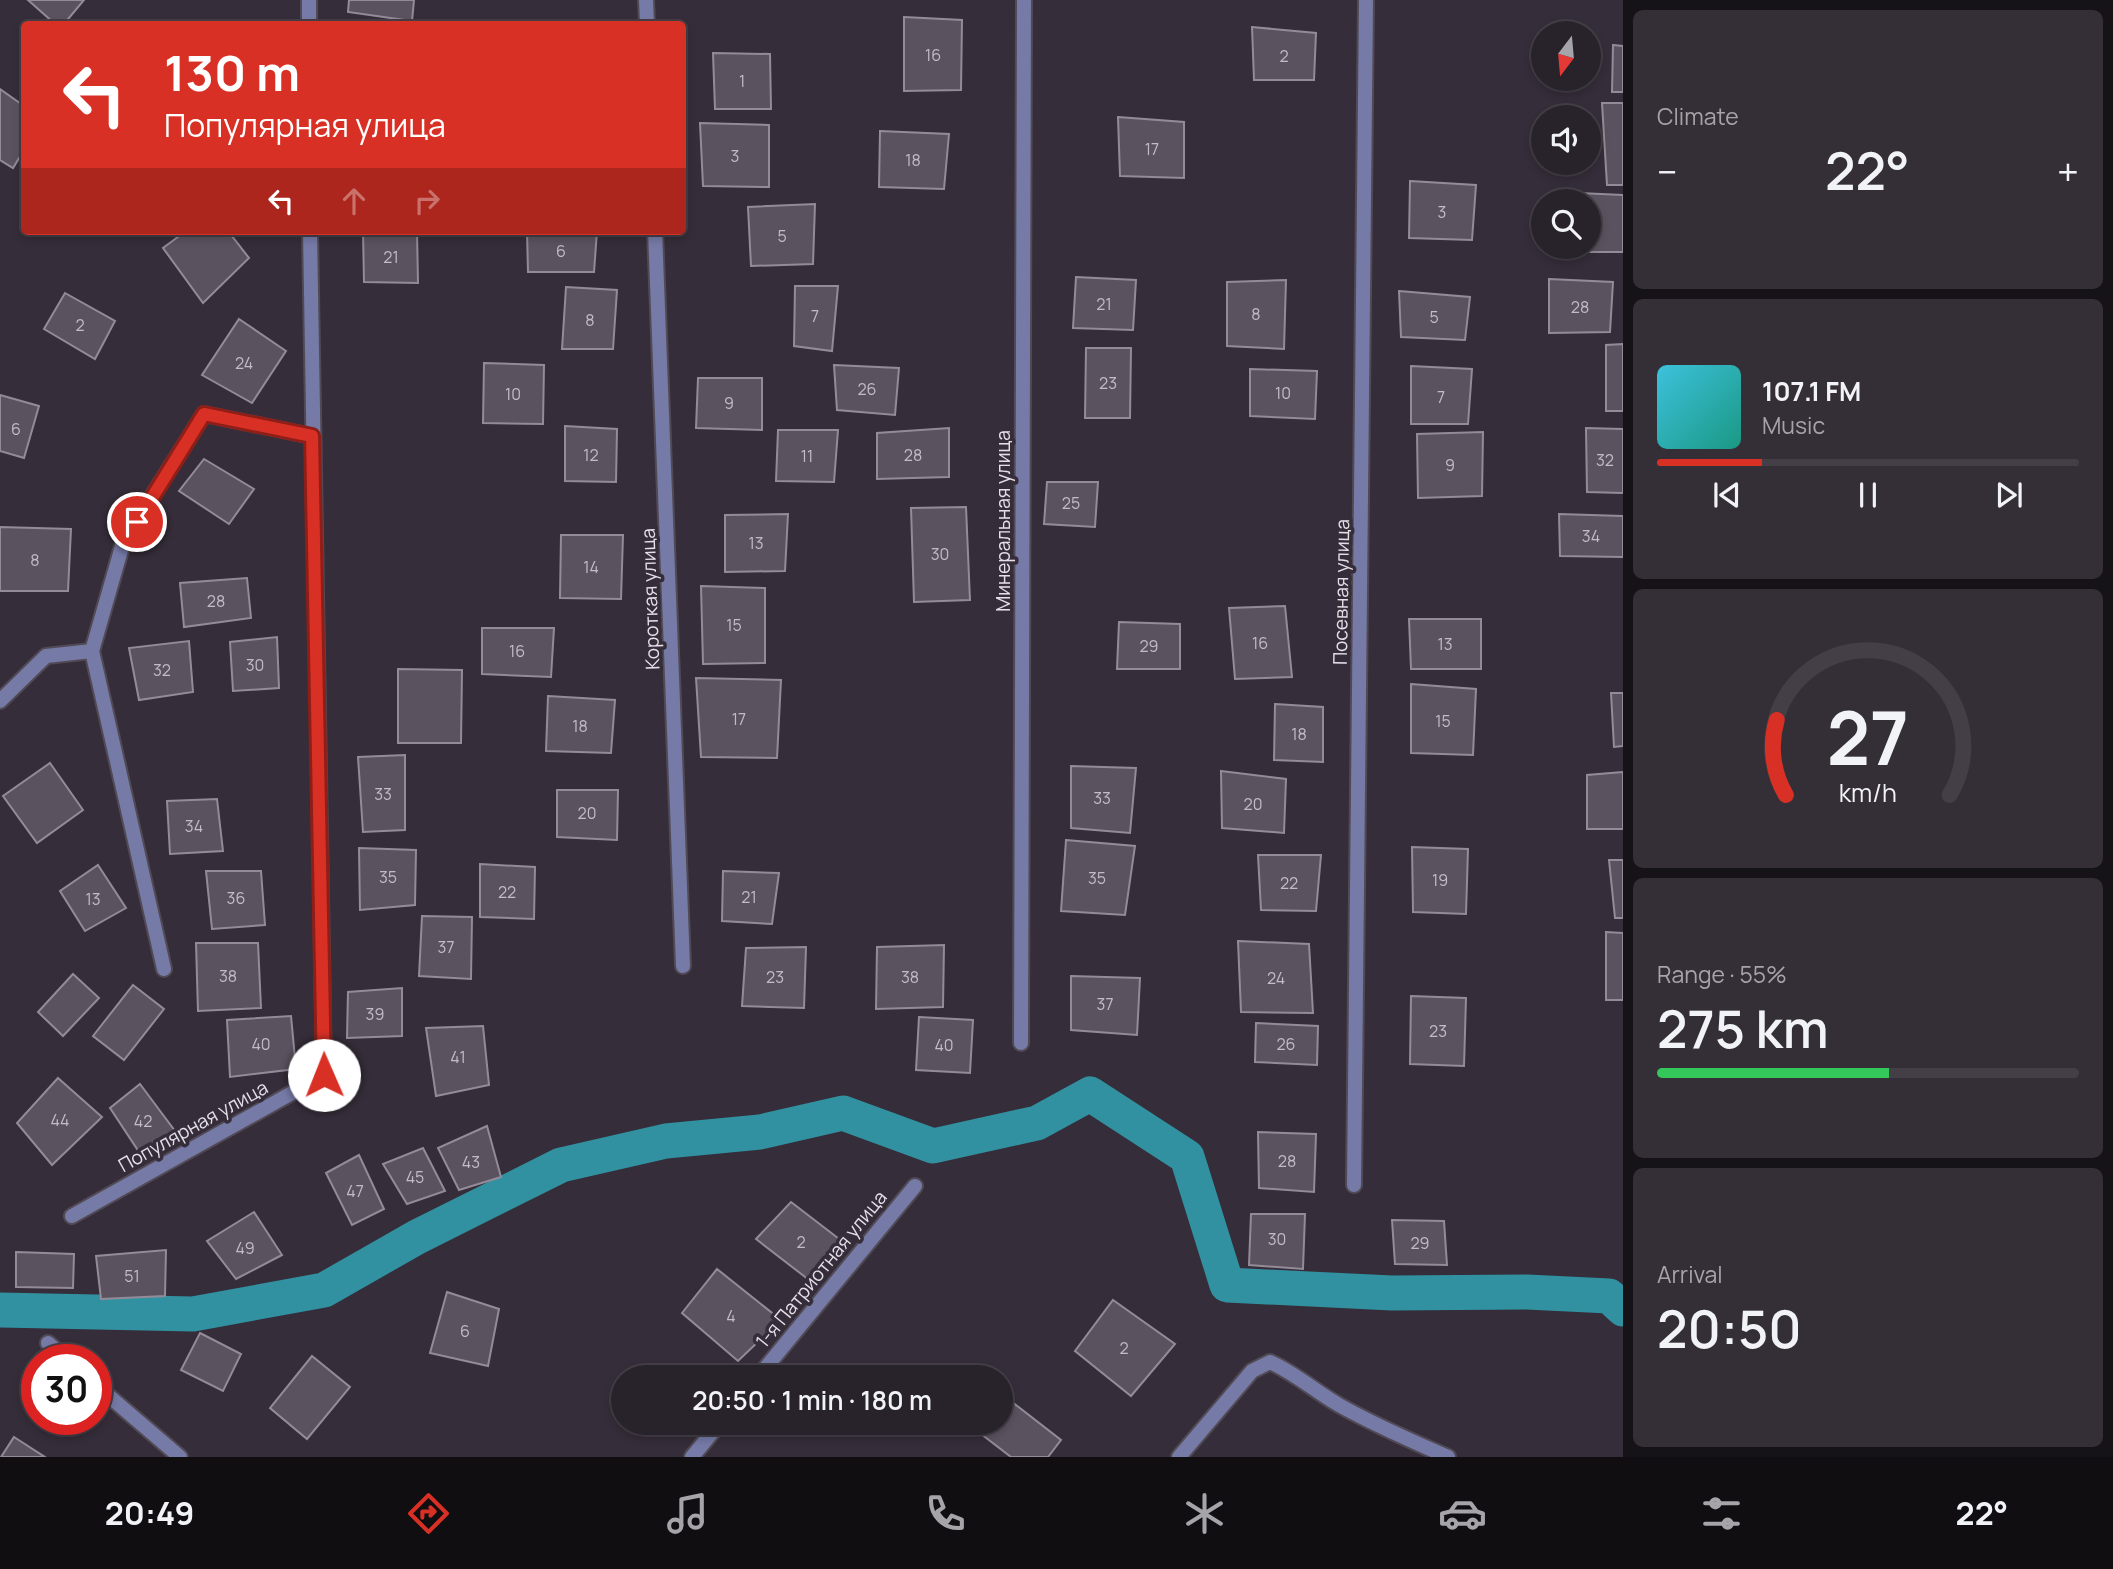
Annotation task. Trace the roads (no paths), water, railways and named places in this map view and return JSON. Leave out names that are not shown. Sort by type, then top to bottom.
[{"type":"street","points":[[309,0],[309,21]]},
{"type":"street","points":[[646,0],[647,21]]},
{"type":"street","name":"Минеральная улица","points":[[1021,1042],[1024,0]]},
{"type":"street","name":"Посевная улица","points":[[1354,1185],[1366,0]]},
{"type":"street","name":"Популярная улица","points":[[72,1216],[324,1075],[310,235]]},
{"type":"street","name":"Короткая улица","points":[[655,235],[683,967]]},
{"type":"street","points":[[164,969],[92,651],[123,543],[204,414],[312,436]]},
{"type":"street","points":[[0,701],[46,656],[92,651]]},
{"type":"street","name":"1-я Патриотная улица","points":[[768,1365],[915,1186]]},
{"type":"street","points":[[1178,1457],[1252,1371],[1270,1362],[1287,1369],[1337,1404],[1366,1420],[1448,1457]]},
{"type":"street","points":[[112,1399],[180,1457]]},
{"type":"street","points":[[692,1457],[710,1435]]},
{"type":"waterway","points":[[0,1310],[193,1314],[324,1290],[417,1237],[561,1165],[666,1141],[760,1132],[843,1113],[933,1146],[1037,1123],[1090,1094],[1187,1157],[1227,1285],[1392,1293],[1527,1292],[1609,1296],[1623,1309]]}]
